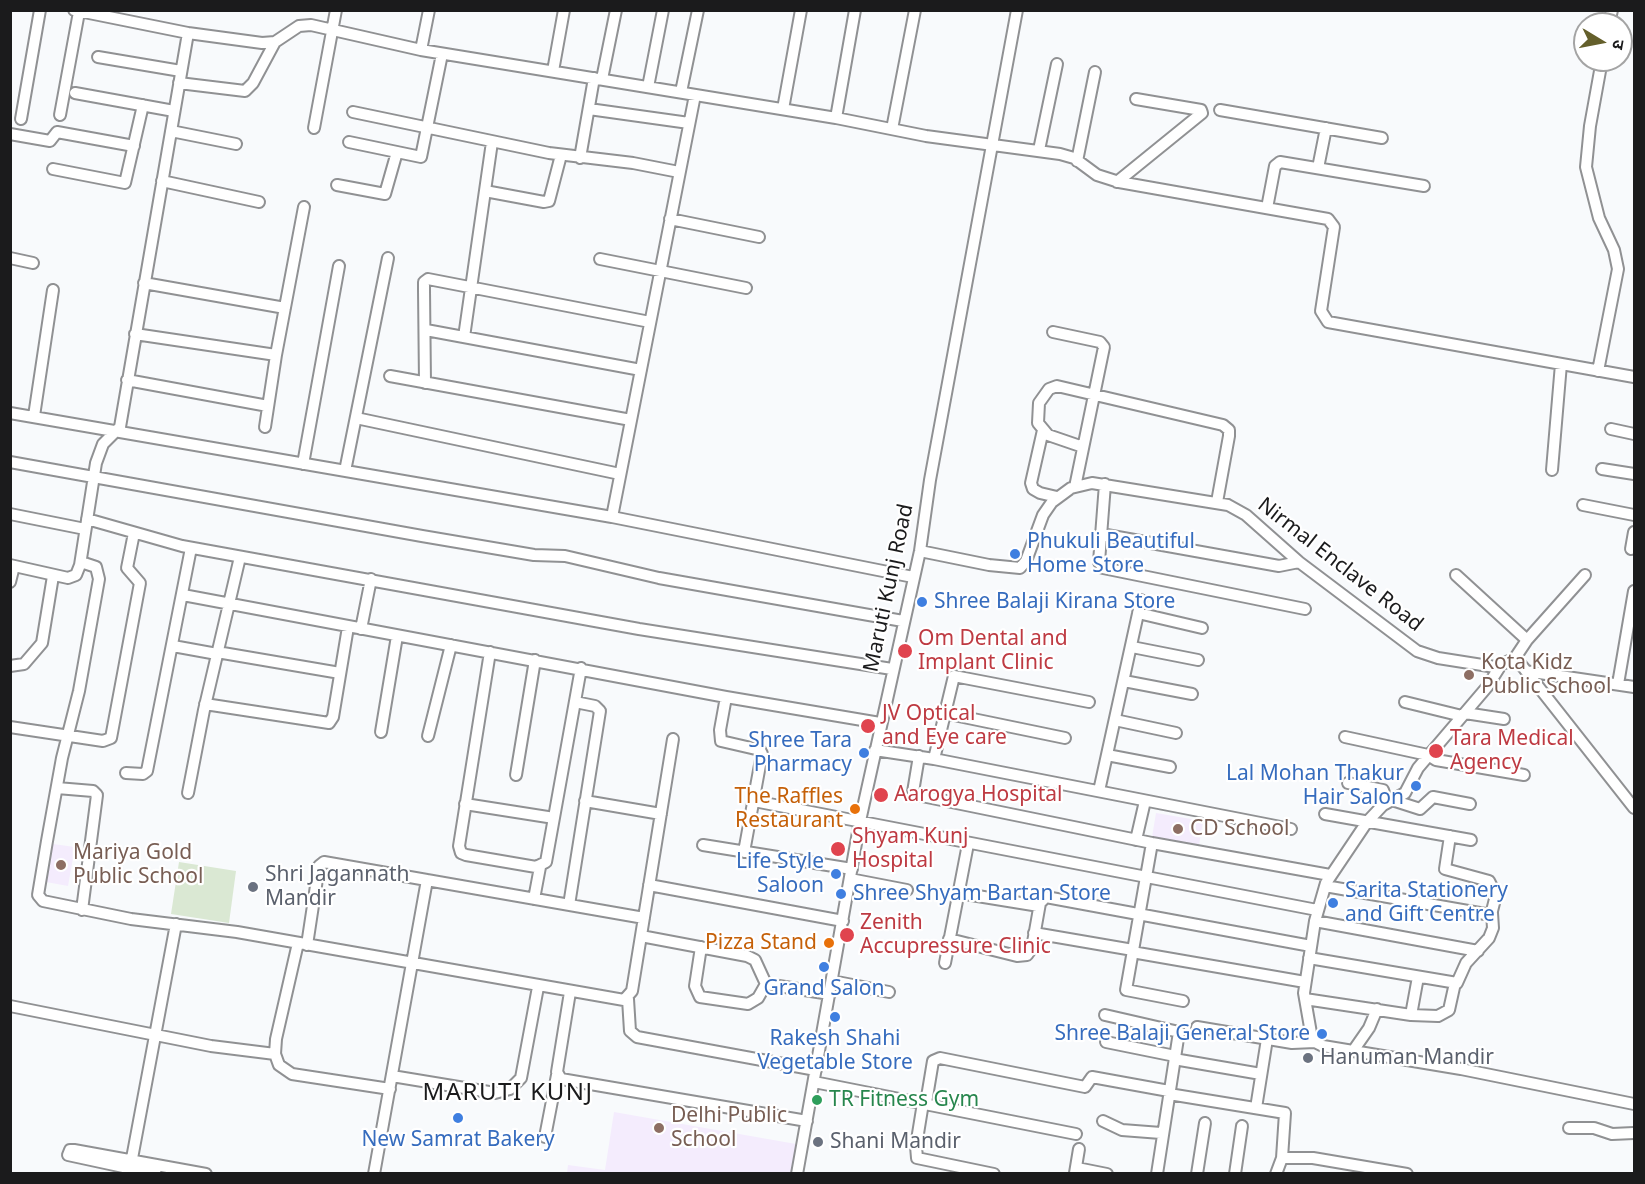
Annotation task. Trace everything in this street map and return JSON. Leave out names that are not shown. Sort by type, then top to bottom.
[{"type":"street","points":[[21,119],[40,10]]},
{"type":"street","points":[[314,128],[336,10]]},
{"type":"street","points":[[422,50],[429,10]]},
{"type":"street","points":[[553,71],[564,10]]},
{"type":"street","points":[[580,158],[589,109],[616,10]]},
{"type":"street","points":[[648,87],[663,10]]},
{"type":"street","points":[[681,92],[698,10]]},
{"type":"street","points":[[783,109],[801,10]]},
{"type":"street","points":[[836,118],[855,10]]},
{"type":"street","points":[[892,129],[915,10]]},
{"type":"street","name":"Maruti Kunj Road","points":[[797,1173],[860,821],[920,551],[930,480],[1017,10]]},
{"type":"street","points":[[60,115],[77,11],[188,33],[262,43],[275,42],[305,25],[442,54],[783,109],[991,146],[1039,150],[1077,161],[1096,175],[1116,182],[1323,218],[1333,224],[1321,311],[1328,322],[1598,371],[1634,374]]},
{"type":"street","points":[[10,582],[12,565],[53,576],[74,577],[81,562],[93,477],[100,449],[118,432],[188,33]]},
{"type":"street","points":[[179,83],[245,92],[253,83],[275,42]]},
{"type":"street","points":[[349,141],[421,157],[442,54]]},
{"type":"street","points":[[98,57],[181,71]]},
{"type":"street","points":[[1039,150],[1057,64]]},
{"type":"street","points":[[1077,161],[1095,72]]},
{"type":"street","points":[[1598,371],[1618,269],[1614,250],[1599,218],[1586,167],[1590,126],[1600,72]]},
{"type":"street","points":[[75,93],[174,111]]},
{"type":"street","points":[[612,517],[695,95]]},
{"type":"street","points":[[1116,182],[1202,113],[1201,110],[1136,99]]},
{"type":"street","points":[[53,169],[125,183],[143,105]]},
{"type":"street","points":[[589,109],[689,123]]},
{"type":"street","points":[[1221,110],[1382,138]]},
{"type":"street","points":[[353,112],[561,155],[633,163],[679,172]]},
{"type":"street","points":[[1318,168],[1326,128]]},
{"type":"street","points":[[171,131],[236,144]]},
{"type":"street","points":[[10,134],[50,141],[57,132],[134,146]]},
{"type":"street","points":[[464,337],[492,142]]},
{"type":"street","points":[[337,185],[385,194],[397,152]]},
{"type":"street","points":[[485,191],[549,201],[561,155]]},
{"type":"street","points":[[1267,208],[1277,164],[1285,162],[1424,186]]},
{"type":"street","points":[[162,181],[259,202]]},
{"type":"street","points":[[265,427],[304,207]]},
{"type":"street","points":[[670,219],[759,237]]},
{"type":"street","points":[[10,258],[33,263]]},
{"type":"street","points":[[345,471],[388,258]]},
{"type":"street","points":[[600,259],[746,288]]},
{"type":"street","points":[[303,464],[339,266]]},
{"type":"street","points":[[425,383],[426,280],[650,322]]},
{"type":"street","points":[[144,283],[285,308]]},
{"type":"street","points":[[34,416],[53,290]]},
{"type":"street","points":[[426,330],[641,370]]},
{"type":"street","points":[[1053,333],[1103,343],[1075,487]]},
{"type":"street","points":[[135,334],[276,355]]},
{"type":"street","points":[[1552,470],[1562,364]]},
{"type":"street","points":[[390,376],[631,420]]},
{"type":"street","points":[[127,380],[268,406]]},
{"type":"street","points":[[1083,447],[1048,435],[1038,423],[1039,403],[1049,389],[1057,386],[1226,427],[1229,436],[1217,502]]},
{"type":"street","points":[[10,413],[612,517],[913,577]]},
{"type":"street","points":[[356,418],[620,474]]},
{"type":"street","points":[[1611,429],[1635,434]]},
{"type":"street","points":[[1043,430],[1031,483],[1033,489],[1040,493],[1057,497]]},
{"type":"street","points":[[10,462],[534,555],[565,556],[659,578],[903,621]]},
{"type":"street","points":[[1602,469],[1635,474]]},
{"type":"street","name":"Nirmal Enclave Road","points":[[920,551],[1020,567],[1026,561],[1043,515],[1057,497],[1075,487],[1092,483],[1217,502],[1246,515],[1299,562],[1417,651],[1438,658],[1499,668]]},
{"type":"street","points":[[1105,484],[1099,561],[1101,567],[1106,570],[1305,609]]},
{"type":"street","points":[[1583,506],[1635,515]]},
{"type":"street","points":[[10,514],[134,532],[191,548],[639,629],[892,669]]},
{"type":"street","points":[[10,727],[109,740],[112,735],[140,583],[127,568],[134,532]]},
{"type":"street","points":[[1631,549],[1635,532]]},
{"type":"street","points":[[1101,534],[1279,566],[1299,562]]},
{"type":"street","points":[[126,773],[143,774],[147,771],[191,548]]},
{"type":"street","points":[[188,793],[205,704],[240,557]]},
{"type":"street","points":[[81,562],[96,567],[99,579],[79,691],[57,788],[38,897],[43,901],[82,910],[413,963],[538,987],[619,1000],[628,999]]},
{"type":"street","points":[[1456,575],[1527,640]]},
{"type":"street","points":[[1315,1042],[1305,999],[1305,982],[1316,915],[1324,886],[1330,874],[1367,822],[1390,801],[1405,793],[1418,768],[1499,668],[1513,661],[1527,640],[1585,575]]},
{"type":"street","points":[[10,666],[24,664],[42,643],[53,576]]},
{"type":"street","points":[[361,629],[371,579]]},
{"type":"street","points":[[1618,684],[1635,591]]},
{"type":"street","points":[[183,595],[726,697],[880,723]]},
{"type":"street","points":[[1099,791],[1142,600]]},
{"type":"street","points":[[1138,613],[1202,627]]},
{"type":"street","points":[[205,704],[326,724],[333,717],[348,627]]},
{"type":"street","points":[[381,732],[397,636]]},
{"type":"street","points":[[428,736],[451,645]]},
{"type":"street","points":[[173,646],[340,673]]},
{"type":"street","points":[[1132,647],[1198,660]]},
{"type":"street","points":[[490,652],[459,846],[461,853],[540,867]]},
{"type":"street","points":[[516,775],[535,660]]},
{"type":"street","points":[[1513,661],[1519,662],[1635,808]]},
{"type":"street","points":[[534,899],[540,867],[546,862],[581,668]]},
{"type":"street","points":[[1526,671],[1635,687]]},
{"type":"street","points":[[934,759],[952,678],[956,675],[1089,702]]},
{"type":"street","points":[[1124,681],[1192,694]]},
{"type":"street","points":[[726,697],[720,730],[721,741],[757,749],[762,754],[744,852]]},
{"type":"street","points":[[569,905],[600,711],[596,706],[575,702]]},
{"type":"street","points":[[1405,702],[1463,714],[1504,719]]},
{"type":"street","points":[[944,713],[1065,738]]},
{"type":"street","points":[[1115,720],[1176,733]]},
{"type":"street","points":[[1344,737],[1428,755],[1436,760],[1524,775]]},
{"type":"street","points":[[673,739],[632,991],[628,999],[630,1031],[636,1038],[816,1070]]},
{"type":"street","points":[[875,750],[920,756],[1291,829]]},
{"type":"street","points":[[1107,755],[1170,766]]},
{"type":"street","points":[[920,756],[913,792],[917,795],[1136,840],[1330,874]]},
{"type":"street","points":[[1348,783],[1383,790],[1390,801],[1420,809],[1433,797],[1470,804]]},
{"type":"street","points":[[57,788],[93,791],[98,795],[82,910]]},
{"type":"street","points":[[585,801],[661,814]]},
{"type":"street","points":[[754,801],[1146,878],[1478,951]]},
{"type":"street","points":[[1136,840],[1145,801]]},
{"type":"street","points":[[465,804],[554,818]]},
{"type":"street","points":[[1325,814],[1470,840]]},
{"type":"street","points":[[1309,958],[1455,983],[1460,981],[1466,963],[1492,933],[1495,890],[1490,881],[1445,869],[1450,836]]},
{"type":"street","points":[[1152,843],[1126,990],[1183,1001]]},
{"type":"street","points":[[945,963],[968,844]]},
{"type":"street","points":[[704,845],[851,874],[907,890]]},
{"type":"street","points":[[390,1089],[292,1074],[279,1065],[275,1054],[280,1017],[303,944],[322,863],[644,918]]},
{"type":"street","points":[[374,1173],[427,880]]},
{"type":"street","points":[[649,885],[843,921]]},
{"type":"street","points":[[1324,886],[1457,910],[1489,915],[1492,913]]},
{"type":"street","points":[[959,893],[1039,906]]},
{"type":"street","points":[[949,939],[1023,956],[1032,948],[1039,906],[1041,899],[1046,897],[1311,946]]},
{"type":"street","points":[[131,1165],[176,924]]},
{"type":"street","points":[[1034,933],[1305,982]]},
{"type":"street","points":[[641,936],[752,958],[766,984]]},
{"type":"street","points":[[701,947],[695,986],[700,997],[748,1004],[758,998],[766,984]]},
{"type":"street","points":[[1411,1015],[1418,977]]},
{"type":"street","points":[[832,981],[890,992]]},
{"type":"street","points":[[1305,999],[1411,1015],[1438,1016],[1446,1013],[1455,983]]},
{"type":"street","points":[[766,984],[830,994]]},
{"type":"street","points":[[392,1076],[495,1093],[510,1089],[521,1078],[538,987]]},
{"type":"street","points":[[545,1137],[570,992]]},
{"type":"street","points":[[10,1006],[212,1046],[275,1054]]},
{"type":"street","points":[[1353,1051],[1369,1028],[1377,1009]]},
{"type":"street","points":[[1105,1015],[1177,1030],[1179,1033],[1156,1173]]},
{"type":"street","points":[[1197,1027],[1267,1039],[1315,1042],[1323,1046],[1461,1069],[1635,1104]]},
{"type":"street","points":[[1256,1108],[1267,1039]]},
{"type":"street","points":[[1106,1042],[1174,1058],[1261,1074]]},
{"type":"street","points":[[994,1173],[917,1158],[916,1146],[933,1061],[940,1058],[1085,1087],[1092,1077],[1285,1113],[1282,1158],[1276,1173]]},
{"type":"street","points":[[557,1075],[567,1080],[807,1121]]},
{"type":"street","points":[[814,1082],[1076,1134]]},
{"type":"street","points":[[1103,1121],[1122,1130],[1161,1133]]},
{"type":"street","points":[[1197,1173],[1205,1123]]},
{"type":"street","points":[[1235,1173],[1242,1126]]},
{"type":"street","points":[[1569,1128],[1594,1128],[1618,1134],[1635,1133]]},
{"type":"street","points":[[1079,1149],[1076,1171],[1107,1173]]},
{"type":"street","points":[[156,1173],[131,1165],[69,1151],[70,1157],[96,1168],[117,1170],[131,1165],[206,1173]]},
{"type":"street","points":[[1282,1158],[1312,1158],[1407,1173]]},
{"type":"shaded area","name":"CD School","points":[[1156,813],[1203,821],[1199,845],[1152,837]]},
{"type":"shaded area","name":"Mariya Gold Public School","points":[[53,844],[75,847],[68,886],[46,882]]},
{"type":"shaded area","name":"Delhi Public School","points":[[614,1112],[796,1144],[791,1173],[567,1173],[568,1165],[605,1170]]},
{"type":"green space","points":[[179,862],[236,871],[229,923],[171,914]]},
{"type":"place","name":"Phukuli Beautiful Home Store","points":[[1015,554]]},
{"type":"place","name":"Shree Balaji Kirana Store","points":[[922,602]]},
{"type":"place","name":"Om Dental and Implant Clinic","points":[[905,651]]},
{"type":"place","name":"Kota Kidz Public School","points":[[1469,675]]},
{"type":"place","name":"JV Optical and Eye care","points":[[868,726]]},
{"type":"place","name":"Tara Medical Agency","points":[[1436,751]]},
{"type":"place","name":"Shree Tara Pharmacy","points":[[864,753]]},
{"type":"place","name":"Lal Mohan Thakur Hair Salon","points":[[1416,786]]},
{"type":"place","name":"Aarogya Hospital","points":[[881,795]]},
{"type":"place","name":"The Raffles Restaurant","points":[[855,809]]},
{"type":"place","name":"CD School","points":[[1178,829]]},
{"type":"place","name":"Shyam Kunj Hospital","points":[[838,849]]},
{"type":"place","name":"Mariya Gold Public School","points":[[61,865]]},
{"type":"place","name":"Life Style Saloon","points":[[836,874]]},
{"type":"place","name":"Shri Jagannath Mandir","points":[[253,887]]},
{"type":"place","name":"Shree Shyam Bartan Store","points":[[841,894]]},
{"type":"place","name":"Sarita Stationery and Gift Centre","points":[[1333,903]]},
{"type":"place","name":"Zenith Accupressure Clinic","points":[[847,935]]},
{"type":"place","name":"Pizza Stand","points":[[829,943]]},
{"type":"place","name":"Grand Salon","points":[[824,967]]},
{"type":"place","name":"Rakesh Shahi Vegetable Store","points":[[835,1017]]},
{"type":"place","name":"Shree Balaji General Store","points":[[1322,1034]]},
{"type":"place","name":"Hanuman Mandir","points":[[1308,1058]]},
{"type":"place","name":"TR Fitness Gym","points":[[817,1100]]},
{"type":"place","name":"New Samrat Bakery","points":[[458,1118]]},
{"type":"place","name":"Delhi Public School","points":[[659,1128]]},
{"type":"place","name":"Shani Mandir","points":[[818,1142]]},
{"type":"district","name":"MARUTI KUNJ","points":[[508,1093]]}]
